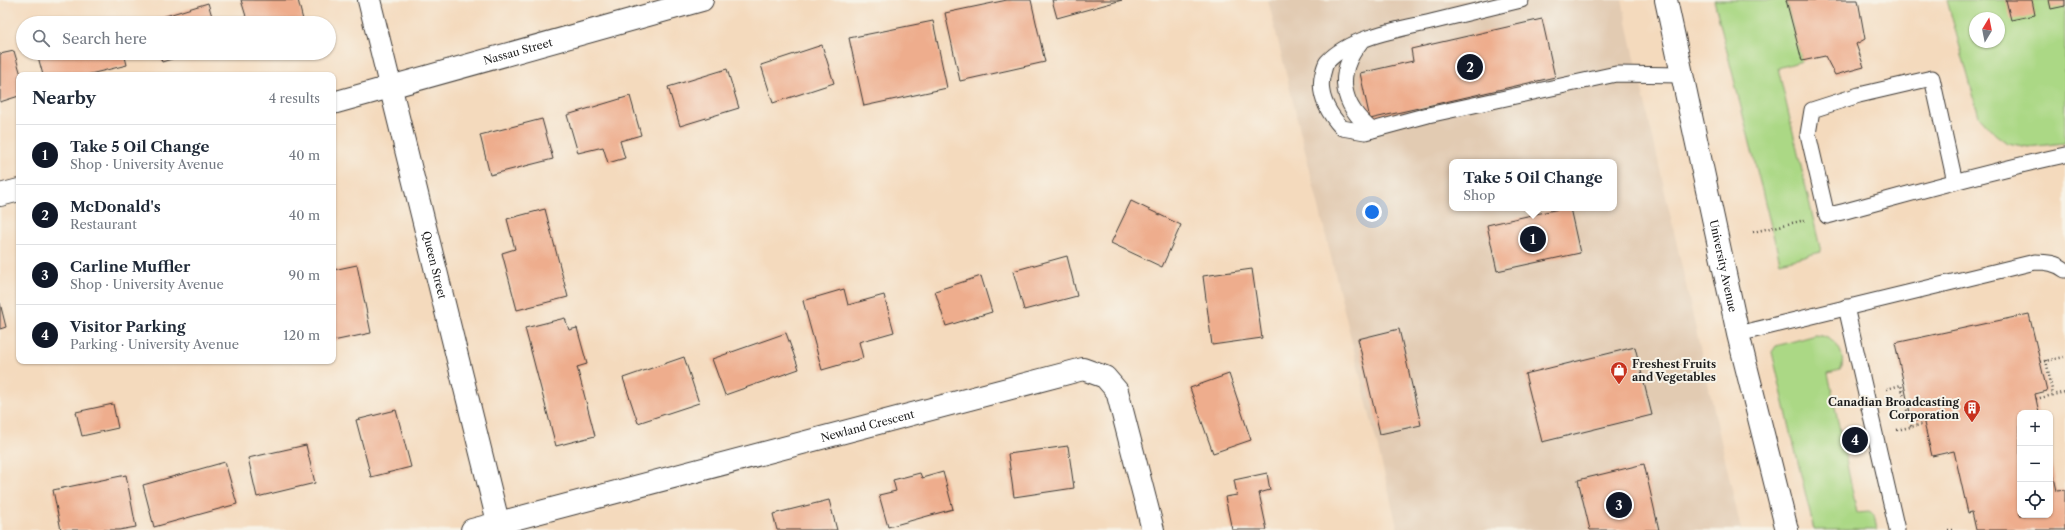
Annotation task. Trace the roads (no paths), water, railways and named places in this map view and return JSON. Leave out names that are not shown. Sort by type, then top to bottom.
[{"type":"street","name":"Queen Street","points":[[369,0],[499,526]]},
{"type":"street","name":"Nassau Street","points":[[336,102],[702,0]]},
{"type":"street","name":"University Avenue","points":[[1666,0],[1738,334],[1787,530]]},
{"type":"street","points":[[0,196],[16,191]]},
{"type":"street","name":"Newland Crescent","points":[[472,530],[499,526],[1083,369],[1105,377],[1117,391],[1153,530]]},
{"type":"lane","points":[[1521,0],[1386,33],[1362,41],[1326,62],[1321,80],[1322,94],[1328,110],[1342,128],[1365,132],[1428,115],[1616,74],[1682,75]]},
{"type":"lane","points":[[1362,41],[1349,57],[1343,77],[1347,94],[1354,112],[1372,130]]},
{"type":"lane","points":[[1955,182],[1932,78],[1859,95],[1812,110],[1808,134],[1828,216],[1955,182],[2065,155]]},
{"type":"lane","points":[[1738,334],[2035,262],[2048,262],[2059,265],[2065,270]]},
{"type":"lane","points":[[1846,307],[1897,530]]},
{"type":"place","name":"McDonald's","points":[[1470,67]]},
{"type":"place","name":"Take 5 Oil Change","points":[[1533,239]]},
{"type":"place","name":"Freshest Fruits and Vegetables","points":[[1619,385]]},
{"type":"place","name":"Canadian Broadcasting Corporation","points":[[1972,423]]},
{"type":"place","name":"Visitor Parking","points":[[1855,440]]},
{"type":"place","name":"Carline Muffler","points":[[1619,505]]}]
